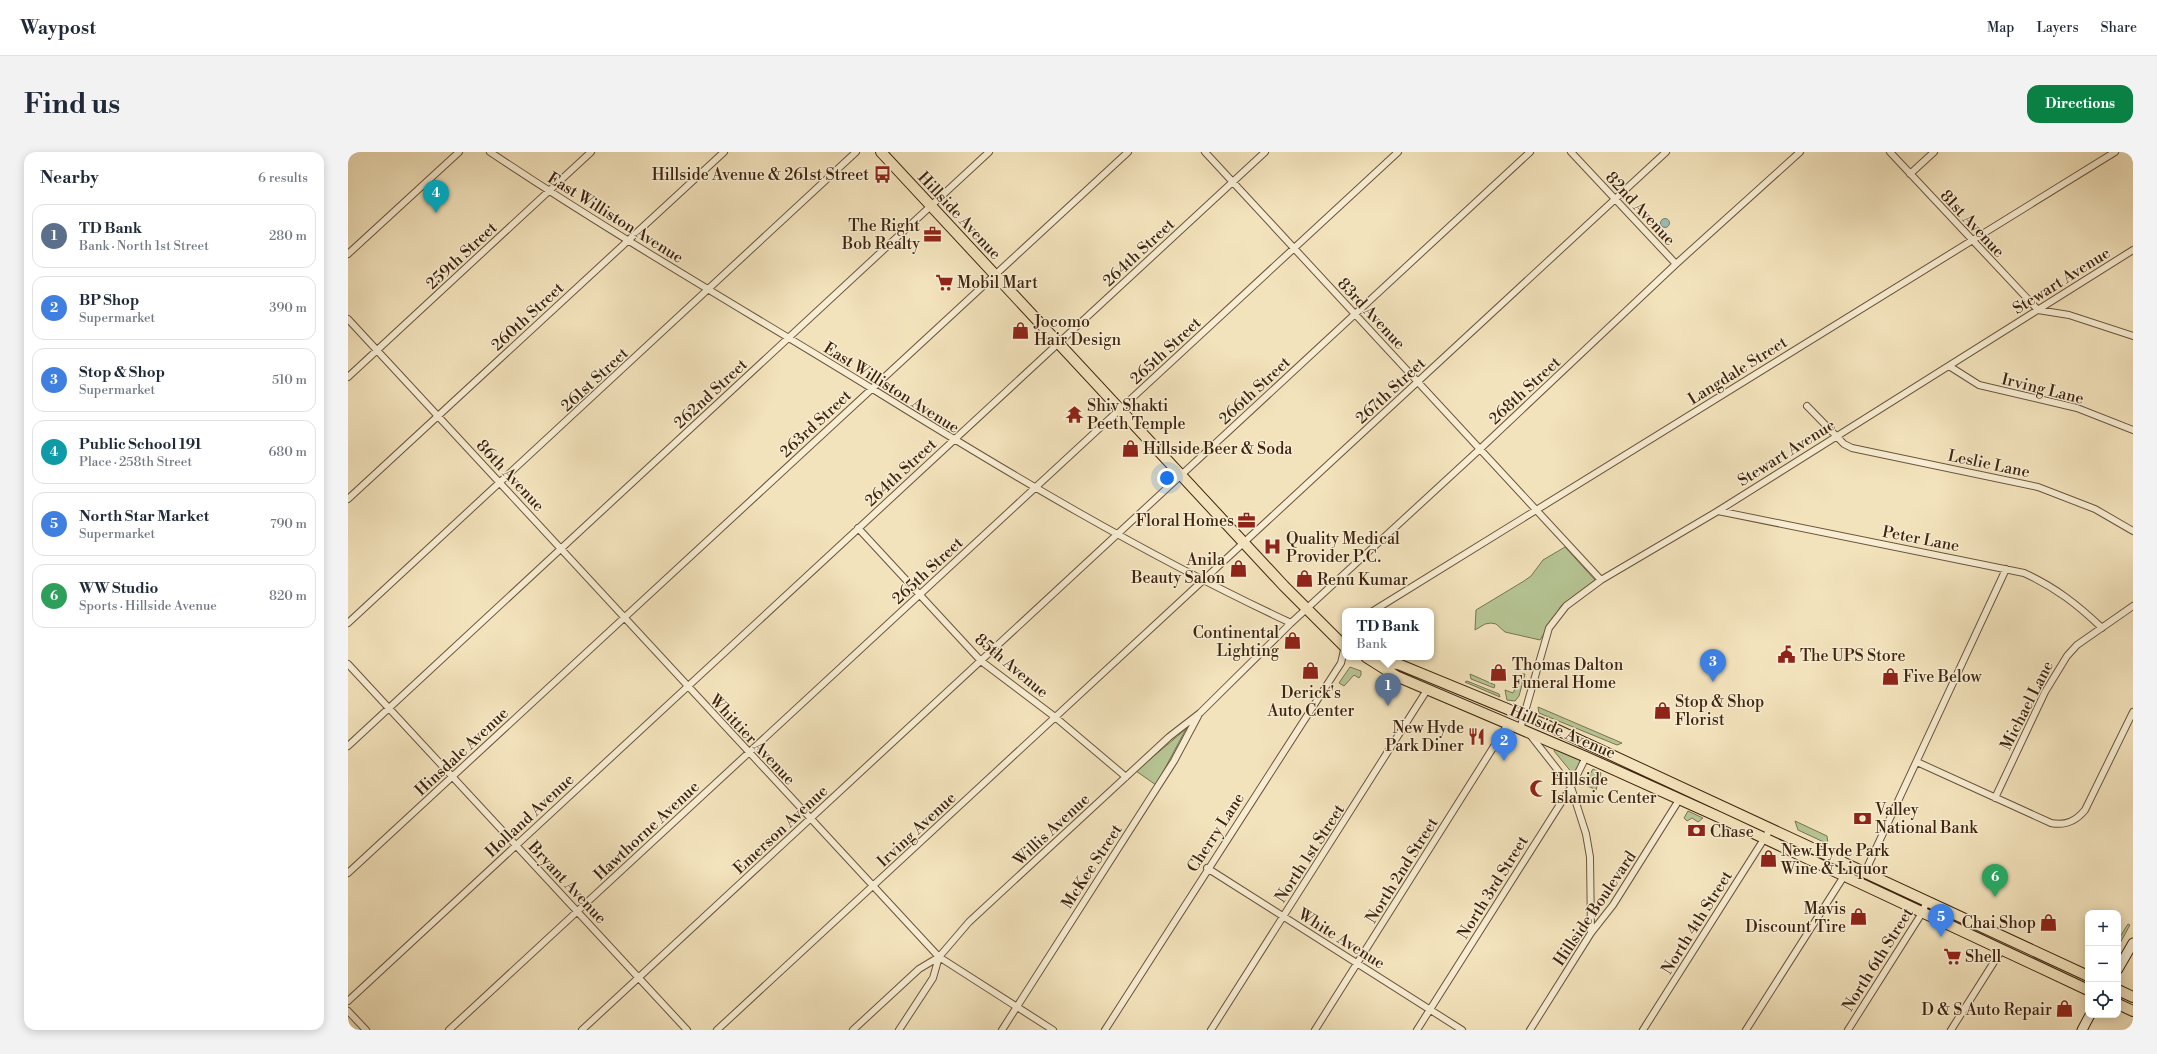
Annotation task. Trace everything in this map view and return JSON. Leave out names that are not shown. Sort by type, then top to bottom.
[{"type":"main road","name":"Hillside Avenue","points":[[881,152],[1119,410],[1307,610],[1342,643]]},
{"type":"main road","name":"Hillside Avenue","points":[[1372,660],[1396,676],[1586,756],[1679,800],[1766,838],[2001,951],[2085,989]]},
{"type":"main road","name":"Hillside Avenue","points":[[1376,662],[1398,664],[1524,715],[2085,975]]},
{"type":"main road","points":[[2121,964],[2133,943]]},
{"type":"main road","points":[[2121,991],[2133,997]]},
{"type":"main road","points":[[2121,1006],[2133,1012]]},
{"type":"main road","points":[[2082,1030],[2088,1018]]},
{"type":"street","points":[[348,254],[459,152]]},
{"type":"street","name":"East Williston Avenue","points":[[490,152],[628,240],[871,388],[953,440],[1034,488],[1203,580],[1291,623]]},
{"type":"street","name":"259th Street","points":[[348,377],[591,152]]},
{"type":"street","name":"260th Street","points":[[348,499],[724,152]]},
{"type":"street","name":"261st Street","points":[[348,623],[501,483],[856,152]]},
{"type":"street","name":"262nd Street","points":[[348,746],[989,152]]},
{"type":"street","name":"263rd Street","points":[[592,649],[871,388],[1128,152]]},
{"type":"street","name":"83rd Avenue","points":[[1205,152],[1601,580]]},
{"type":"street","name":"264th Street","points":[[728,649],[1265,152]]},
{"type":"street","name":"265th Street","points":[[861,648],[1398,152]]},
{"type":"street","name":"266th Street","points":[[996,647],[1530,152]]},
{"type":"street","name":"82nd Avenue","points":[[1571,152],[1676,264]]},
{"type":"street","name":"267th Street","points":[[1131,646],[1666,152]]},
{"type":"street","name":"268th Street","points":[[1267,646],[1480,449],[1676,264],[1800,152]]},
{"type":"street","name":"81st Avenue","points":[[1890,152],[2038,310]]},
{"type":"street","points":[[1910,174],[1934,152]]},
{"type":"street","name":"Langdale Street","points":[[1378,608],[2115,152]]},
{"type":"street","name":"Stewart Avenue","points":[[1524,730],[1524,715],[1549,628],[1566,606],[1601,580],[1718,511],[2133,250]]},
{"type":"street","points":[[2038,310],[2069,315],[2133,336]]},
{"type":"street","name":"86th Avenue","points":[[348,319],[653,649]]},
{"type":"street","name":"Irving Lane","points":[[1949,366],[1979,385],[2077,408],[2133,430]]},
{"type":"street","points":[[1807,406],[1836,436]]},
{"type":"street","name":"Leslie Lane","points":[[1836,436],[1844,444],[1852,448],[2016,482],[2064,495],[2095,509],[2133,531]]},
{"type":"street","name":"Peter Lane","points":[[1718,511],[2024,573],[2055,588],[2078,605],[2102,628]]},
{"type":"street","name":"85th Avenue","points":[[858,528],[981,661],[1055,717],[1126,777]]},
{"type":"street","points":[[1865,872],[2006,569]]},
{"type":"street","name":"Michael Lane","points":[[1996,798],[2057,670],[2077,645],[2133,606]]},
{"type":"street","name":"Irving Avenue","points":[[717,1030],[873,887],[1131,646]]},
{"type":"street","name":"Willis Avenue","points":[[853,1030],[919,969],[939,957],[969,922],[1169,737],[1200,713],[1267,646]]},
{"type":"street","name":"Emerson Avenue","points":[[582,1030],[996,647]]},
{"type":"street","name":"Hawthorne Avenue","points":[[449,1030],[861,648]]},
{"type":"street","name":"Hinsdale Avenue","points":[[348,873],[592,649]]},
{"type":"street","name":"Whittier Avenue","points":[[653,649],[939,957],[1053,1030]]},
{"type":"street","name":"Holland Avenue","points":[[348,1001],[728,649]]},
{"type":"street","name":"Cherry Lane","points":[[1105,1030],[1207,868],[1341,663],[1342,659]]},
{"type":"street","name":"Bryant Avenue","points":[[348,664],[687,1030]]},
{"type":"street","name":"North 1st Street","points":[[1211,1030],[1427,690]]},
{"type":"street","points":[[1917,762],[2051,824],[2067,824],[2076,820],[2085,810],[2133,712]]},
{"type":"street","name":"McKee Street","points":[[1002,1030],[1174,761],[1200,713]]},
{"type":"street","name":"North 2nd Street","points":[[1315,1030],[1508,724]]},
{"type":"street","points":[[1524,730],[1538,743],[1571,787],[1586,834],[1590,856],[1591,933]]},
{"type":"street","name":"North 3rd Street","points":[[1417,1030],[1571,787],[1586,756]]},
{"type":"street","name":"Hillside Boulevard","points":[[1530,1030],[1591,933],[1613,905],[1679,800]]},
{"type":"street","name":"North 4th Street","points":[[1643,1030],[1771,828]]},
{"type":"street","name":"White Avenue","points":[[1207,868],[1462,1030]]},
{"type":"street","points":[[1746,1030],[1844,876]]},
{"type":"street","name":"North 6th Street","points":[[1848,1030],[1922,913],[1927,901]]},
{"type":"street","points":[[1951,1030],[2001,951]]},
{"type":"street","points":[[899,1030],[933,978],[939,957]]},
{"type":"street","points":[[348,1011],[366,1030]]},
{"type":"green space","points":[[1565,547],[1595,580],[1561,606],[1540,640],[1505,632],[1496,624],[1491,623],[1485,624],[1475,630],[1476,610],[1524,581],[1531,576],[1543,560]]},
{"type":"green space","points":[[1350,667],[1361,671],[1361,675],[1359,678],[1354,675],[1344,686],[1339,683]]},
{"type":"green space","points":[[1470,674],[1495,685],[1494,688],[1471,679]]},
{"type":"green space","points":[[1522,674],[1525,674],[1519,696],[1515,701],[1507,700],[1505,690],[1513,693]]},
{"type":"green space","points":[[1467,681],[1499,694],[1500,697],[1465,682]]},
{"type":"green space","points":[[1538,707],[1622,743],[1617,745],[1539,713]]},
{"type":"green space","points":[[1186,729],[1156,785],[1136,771]]},
{"type":"green space","points":[[1555,749],[1580,760],[1580,764],[1573,774],[1554,751]]},
{"type":"green space","points":[[1593,769],[1601,773],[1596,790],[1584,784]]},
{"type":"green space","points":[[1688,811],[1703,818],[1698,822],[1692,818],[1687,821],[1684,818]]},
{"type":"green space","points":[[1795,821],[1827,836],[1828,844],[1798,830]]},
{"type":"green space","points":[[2128,924],[2130,925],[2121,941],[2121,935]]},
{"type":"water","points":[[1663,219],[1667,219],[1669,223],[1667,227],[1663,227],[1661,225],[1661,221]]},
{"type":"place","name":"Hillside Avenue & 261st Street","points":[[882,174]]},
{"type":"place","name":"Public School 191","points":[[436,213]]},
{"type":"place","name":"The Right Bob Realty","points":[[933,234]]},
{"type":"place","name":"Mobil Mart","points":[[944,282]]},
{"type":"place","name":"Jocomo Hair Design","points":[[1021,330]]},
{"type":"place","name":"Shiv Shakti Peeth Temple","points":[[1074,414]]},
{"type":"place","name":"Hillside Beer & Soda","points":[[1130,448]]},
{"type":"place","name":"Floral Homes","points":[[1247,520]]},
{"type":"place","name":"Quality Medical Provider P.C.","points":[[1273,547]]},
{"type":"place","name":"Anila Beauty Salon","points":[[1238,568]]},
{"type":"place","name":"Renu Kumar","points":[[1304,579]]},
{"type":"place","name":"Continental Lighting","points":[[1292,641]]},
{"type":"place","name":"The UPS Store","points":[[1787,655]]},
{"type":"place","name":"Derick's Auto Center","points":[[1311,671]]},
{"type":"place","name":"Thomas Dalton Funeral Home","points":[[1499,673]]},
{"type":"place","name":"Five Below","points":[[1890,676]]},
{"type":"place","name":"Stop & Shop","points":[[1713,682]]},
{"type":"place","name":"TD Bank","points":[[1388,706]]},
{"type":"place","name":"Stop & Shop Florist","points":[[1662,710]]},
{"type":"place","name":"New Hyde Park Diner","points":[[1477,736]]},
{"type":"place","name":"BP Shop","points":[[1504,761]]},
{"type":"place","name":"Hillside Islamic Center","points":[[1538,788]]},
{"type":"place","name":"Valley National Bank","points":[[1862,818]]},
{"type":"place","name":"Chase","points":[[1697,831]]},
{"type":"place","name":"New Hyde Park Wine & Liquor","points":[[1768,859]]},
{"type":"place","name":"WW Studio","points":[[1995,897]]},
{"type":"place","name":"Mavis Discount Tire","points":[[1859,917]]},
{"type":"place","name":"Chai Shop","points":[[2049,922]]},
{"type":"place","name":"North Star Market","points":[[1941,937]]},
{"type":"place","name":"Shell","points":[[1952,956]]},
{"type":"place","name":"D & S Auto Repair","points":[[2065,1009]]}]
